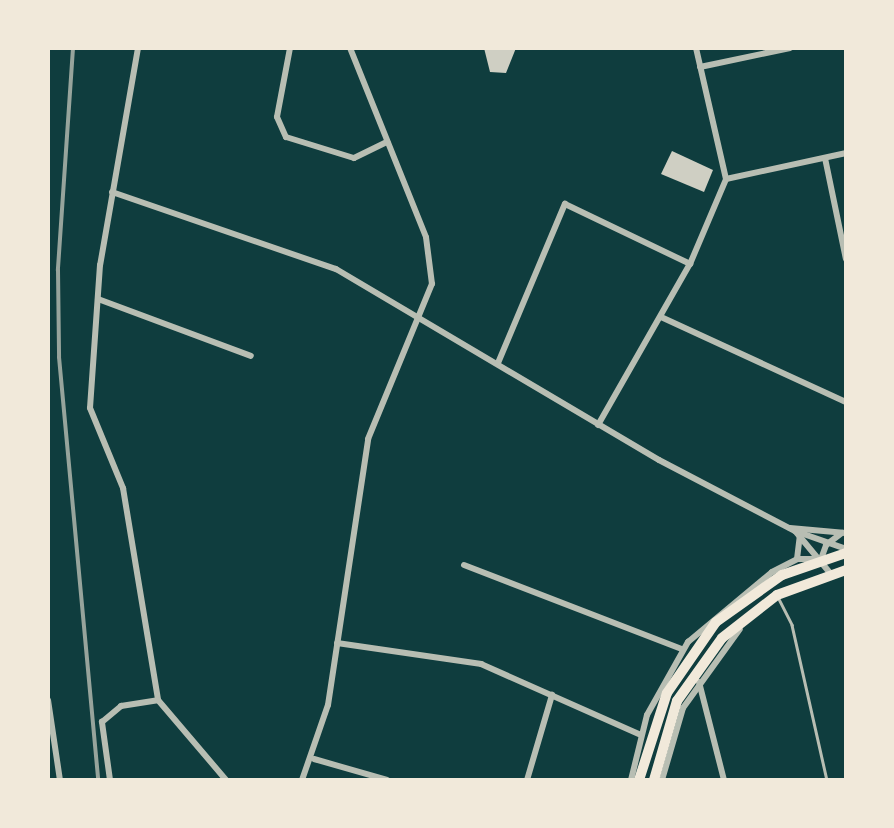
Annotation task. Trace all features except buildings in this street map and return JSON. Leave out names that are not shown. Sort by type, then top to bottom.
[{"type":"main road","points":[[639,780],[667,693],[716,622],[782,575],[846,551]]},
{"type":"main road","points":[[654,780],[667,726],[700,664],[761,604],[846,570]]},
{"type":"street","points":[[138,48],[112,192],[98,299],[90,408],[122,488],[158,700],[226,780]]},
{"type":"street","points":[[290,48],[277,117],[286,137],[354,158],[387,142]]},
{"type":"street","points":[[302,780],[314,758],[337,643],[368,439],[422,319],[431,259],[350,48]]},
{"type":"street","points":[[598,425],[690,264],[726,178],[696,48]]},
{"type":"street","points":[[700,67],[790,48]]},
{"type":"street","points":[[726,178],[846,152]]},
{"type":"street","points":[[825,158],[846,259]]},
{"type":"street","points":[[112,192],[336,269],[598,425],[795,532],[846,551]]},
{"type":"street","points":[[498,363],[565,204],[690,264]]},
{"type":"street","points":[[98,299],[251,356]]},
{"type":"street","points":[[660,316],[846,402]]},
{"type":"street","points":[[795,532],[845,532]]},
{"type":"street","points":[[795,532],[797,559]]},
{"type":"street","points":[[795,532],[830,574]]},
{"type":"street","points":[[821,559],[826,544],[845,532]]},
{"type":"street","points":[[630,780],[640,735],[682,649],[732,599],[797,559],[821,559]]},
{"type":"street","points":[[464,564],[682,649]]},
{"type":"street","points":[[662,780],[671,740],[698,681],[761,604]]},
{"type":"street","points":[[337,643],[481,664],[640,735]]},
{"type":"street","points":[[698,681],[724,780]]},
{"type":"street","points":[[527,780],[552,695]]},
{"type":"street","points":[[48,700],[60,780]]},
{"type":"street","points":[[110,780],[102,722],[122,706],[158,700]]},
{"type":"street","points":[[314,758],[387,780]]},
{"type":"lane","points":[[777,595],[792,625],[827,780]]},
{"type":"railway","points":[[73,48],[58,270],[59,357],[98,780]]}]
